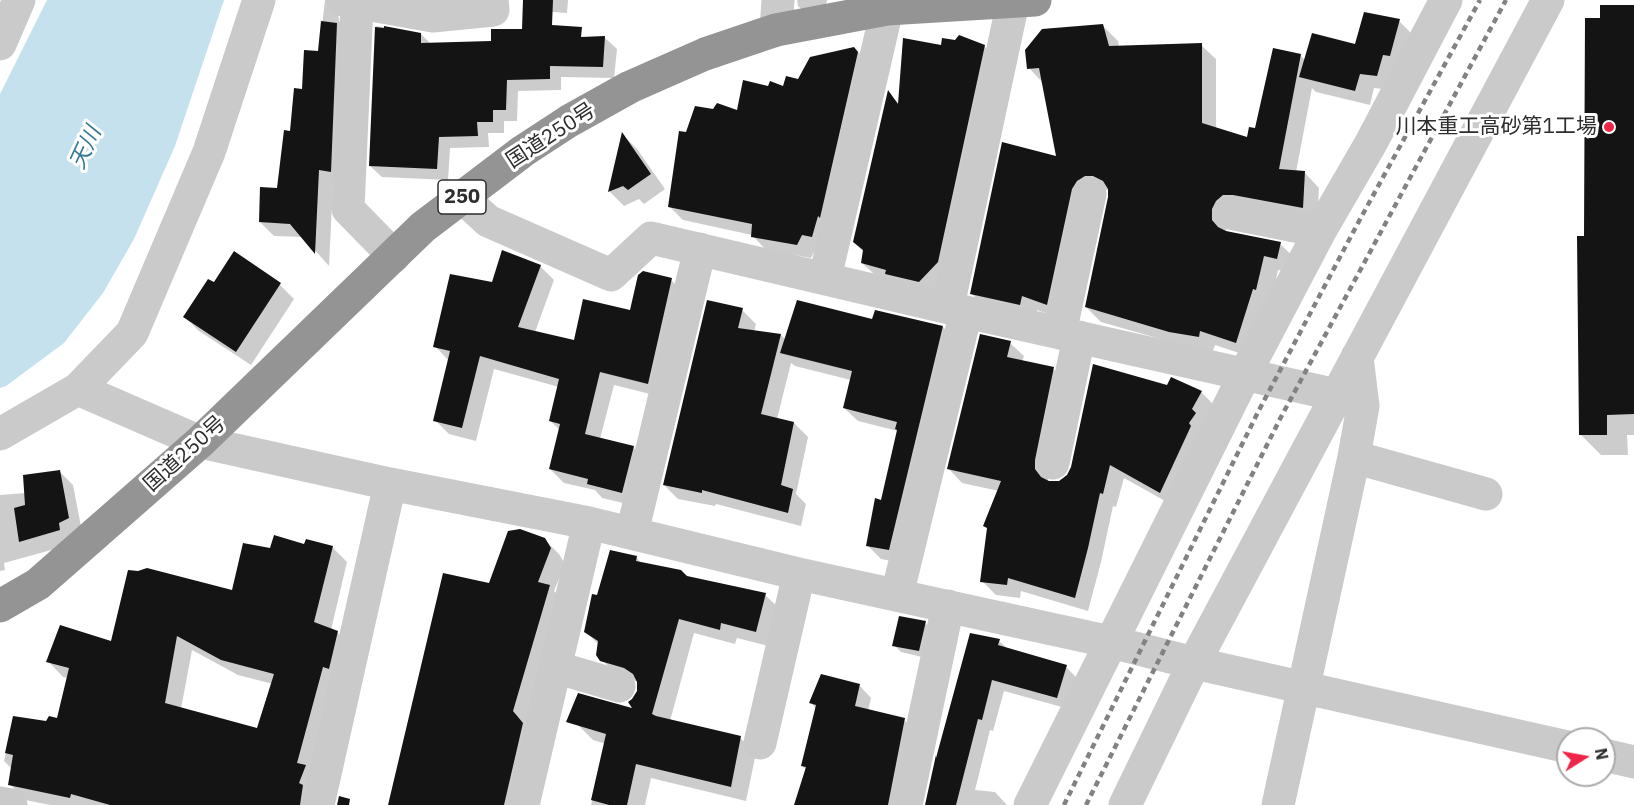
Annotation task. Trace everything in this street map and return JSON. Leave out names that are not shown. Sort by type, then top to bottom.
[{"type":"highway","name":"国道250号","points":[[0,606],[38,584],[200,442],[423,227],[523,151],[569,121],[630,87],[705,54],[777,15],[890,5],[1024,1]]},
{"type":"street","points":[[0,44],[20,0]]},
{"type":"street","points":[[394,256],[348,209],[350,1],[433,16],[493,10],[492,0]]},
{"type":"street","points":[[1030,805],[1245,374],[1446,0]]},
{"type":"street","points":[[1125,805],[1194,663],[1548,0]]},
{"type":"street","points":[[897,595],[1024,1]]},
{"type":"street","points":[[0,434],[78,389],[132,333],[209,152],[264,2]]},
{"type":"street","points":[[825,278],[890,5]]},
{"type":"street","points":[[1053,463],[1090,194]]},
{"type":"street","points":[[462,197],[488,221],[611,275],[651,238],[1336,395]]},
{"type":"street","points":[[1230,213],[1320,231]]},
{"type":"street","points":[[632,533],[700,249]]},
{"type":"street","points":[[1278,805],[1305,688],[1363,406],[1357,357]]},
{"type":"street","points":[[78,389],[200,442],[390,484],[589,523],[799,574],[1111,642],[1194,663],[1556,744]]},
{"type":"street","points":[[1354,457],[1486,494]]},
{"type":"street","points":[[318,805],[390,484]]},
{"type":"street","points":[[523,805],[589,523]]},
{"type":"street","points":[[760,743],[799,574]]},
{"type":"street","points":[[906,805],[948,606]]},
{"type":"street","points":[[555,667],[619,686]]},
{"type":"street","points":[[1616,758],[1634,762]]},
{"type":"street","points":[[0,802],[10,805]]},
{"type":"water","name":"天川","points":[[47,0],[224,0],[175,146],[134,239],[103,293],[64,343],[6,386],[0,388],[0,94]]},
{"type":"building","points":[[523,0],[553,0],[552,25],[582,27],[581,37],[605,36],[603,67],[550,66],[550,79],[507,80],[506,110],[493,110],[493,122],[477,122],[478,136],[439,137],[437,169],[369,166],[375,27],[384,28],[384,26],[421,33],[421,43],[491,41],[491,29],[522,29]]},
{"type":"building","name":"川本重工高砂第1工場","points":[[1600,5],[1634,5],[1634,414],[1607,415],[1607,435],[1579,435],[1577,236],[1584,236],[1585,18],[1600,18]]},
{"type":"building","points":[[1364,12],[1400,19],[1390,56],[1383,55],[1377,76],[1360,74],[1355,91],[1299,77],[1312,33],[1355,44]]},
{"type":"building","points":[[321,21],[337,23],[331,172],[319,170],[315,254],[290,224],[259,222],[260,187],[277,188],[284,130],[290,131],[294,88],[302,89],[304,50],[318,51]]},
{"type":"building","points":[[1103,24],[1109,46],[1202,43],[1202,123],[1247,137],[1249,127],[1255,128],[1273,48],[1301,54],[1279,169],[1305,171],[1303,208],[1223,195],[1212,209],[1212,220],[1226,231],[1281,242],[1277,259],[1264,256],[1256,290],[1253,289],[1236,343],[1200,331],[1199,337],[1169,332],[1085,307],[1108,197],[1108,189],[1103,181],[1093,176],[1085,176],[1077,181],[1072,189],[1047,305],[1022,296],[1020,305],[970,294],[1002,142],[1056,156],[1039,68],[1027,69],[1025,50],[1042,29]]},
{"type":"building","points":[[959,35],[985,45],[938,262],[919,282],[885,274],[886,270],[861,263],[863,250],[853,242],[888,90],[898,104],[903,38],[941,45],[942,38],[955,40]]},
{"type":"building","points":[[854,47],[858,52],[820,218],[818,216],[812,237],[802,235],[797,245],[751,237],[752,224],[668,207],[679,131],[686,132],[695,106],[713,109],[717,103],[737,110],[743,80],[768,86],[770,81],[783,86],[786,76],[798,79],[810,57]]},
{"type":"building","points":[[622,132],[651,174],[628,190],[623,186],[608,192]]},
{"type":"building","points":[[502,250],[541,265],[518,327],[574,340],[583,299],[630,310],[638,275],[643,271],[672,278],[648,384],[600,372],[585,434],[634,446],[622,493],[587,484],[588,479],[549,469],[560,424],[549,421],[559,379],[480,356],[462,428],[433,421],[450,351],[433,347],[450,274],[492,282]]},
{"type":"building","points":[[234,251],[281,283],[236,352],[183,317],[208,279],[214,282]]},
{"type":"building","points":[[707,300],[743,308],[738,328],[781,334],[761,414],[794,422],[781,485],[793,489],[788,513],[702,490],[702,493],[663,485]]},
{"type":"building","points":[[797,300],[872,319],[875,310],[943,326],[889,550],[866,546],[875,498],[881,500],[897,422],[843,408],[852,371],[780,353]]},
{"type":"building","points":[[980,334],[1011,341],[1007,357],[1054,367],[1035,460],[1035,469],[1041,477],[1049,481],[1059,481],[1067,475],[1071,467],[1093,364],[1167,385],[1171,377],[1202,391],[1192,409],[1196,413],[1189,423],[1191,426],[1160,493],[1110,465],[1103,494],[1100,493],[1075,598],[1008,578],[1007,585],[980,582],[987,528],[983,526],[1001,481],[947,469]]},
{"type":"building","points":[[60,470],[69,518],[59,523],[60,530],[19,542],[14,508],[25,505],[23,475]]},
{"type":"building","points":[[520,529],[545,538],[551,548],[538,582],[550,585],[513,711],[523,723],[504,805],[388,805],[443,573],[489,583],[508,531]]},
{"type":"building","points":[[274,535],[304,544],[306,539],[333,546],[314,622],[338,631],[329,669],[323,667],[297,763],[306,765],[299,783],[303,785],[300,805],[110,805],[71,794],[70,798],[8,785],[13,755],[5,753],[13,716],[46,721],[49,716],[57,718],[69,668],[46,662],[60,625],[111,641],[128,570],[138,571],[147,568],[232,590],[243,543],[270,548]],"holes":[[[177,636],[221,660],[274,674],[257,728],[165,703]]]},
{"type":"building","points":[[610,550],[637,556],[636,561],[681,570],[687,576],[766,593],[756,632],[721,623],[720,630],[679,619],[652,714],[741,736],[731,787],[636,764],[627,805],[609,805],[591,800],[606,734],[566,722],[578,693],[632,708],[628,702],[637,691],[637,682],[633,674],[624,668],[600,661],[596,655],[598,641],[584,632],[592,594],[597,595]]},
{"type":"building","points":[[899,616],[926,621],[919,651],[892,646]]},
{"type":"building","points":[[970,633],[1000,639],[998,645],[1067,665],[1057,698],[992,680],[982,720],[978,719],[956,805],[925,805],[936,755],[936,758]]},
{"type":"building","points":[[821,674],[860,684],[855,706],[905,718],[888,805],[794,805],[806,767],[801,766],[816,705],[809,703]]},
{"type":"building","points":[[339,796],[350,799],[349,805],[337,805]]},
{"type":"railway","points":[[1064,805],[1258,412],[1480,0]]},
{"type":"railway","points":[[1086,805],[1281,417],[1506,0]]},
{"type":"place","name":"川本重工高砂第1工場","points":[[1609,127]]}]
